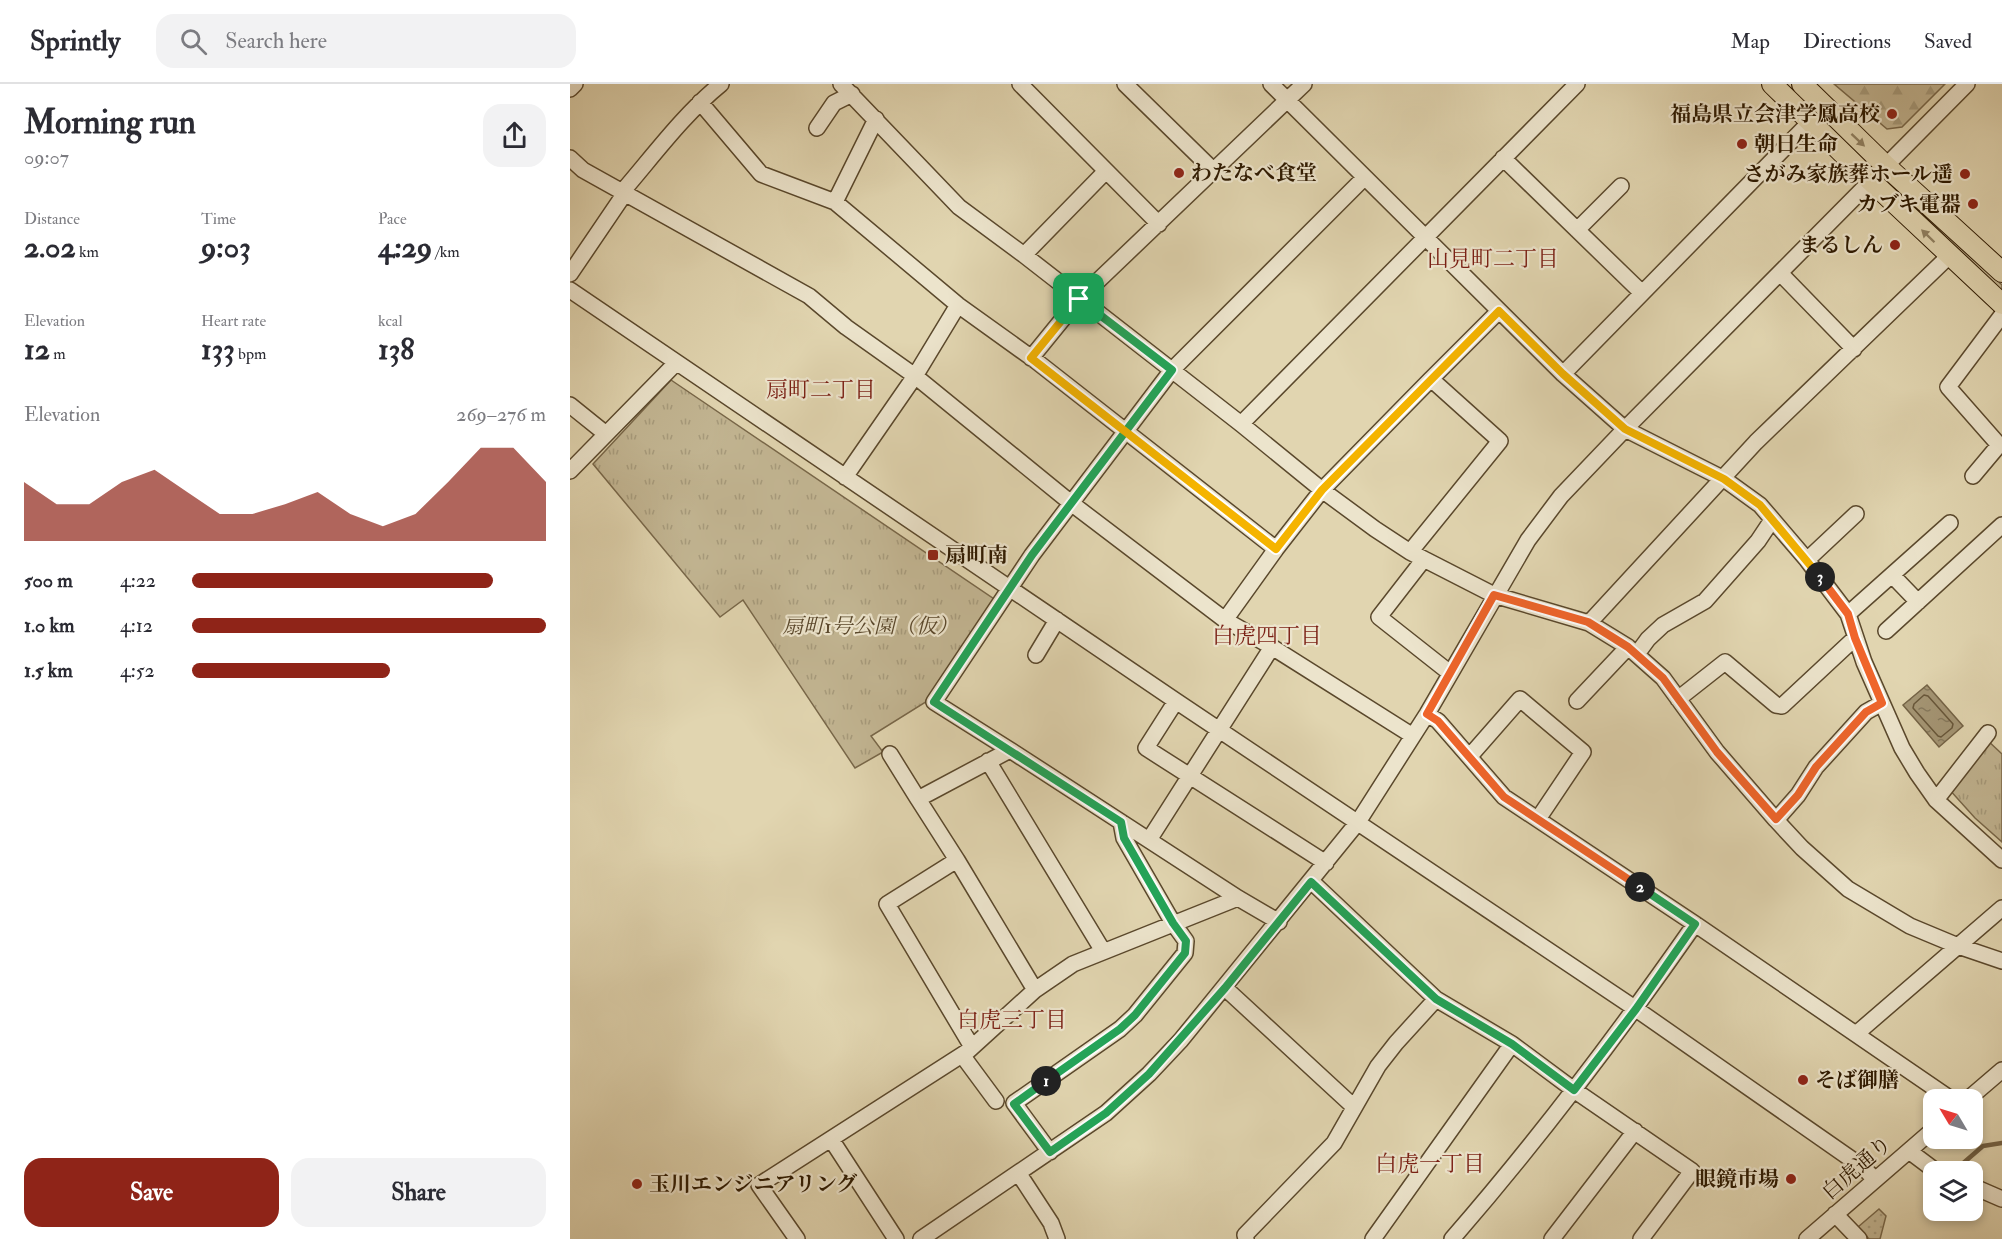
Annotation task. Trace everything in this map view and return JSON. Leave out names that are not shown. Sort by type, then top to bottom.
[{"type":"main road","points":[[1772,84],[1949,256],[2002,304]]},
{"type":"main road","points":[[1802,84],[1886,166],[2002,272]]},
{"type":"street","points":[[570,89],[574,84]]},
{"type":"street","points":[[570,274],[624,192],[666,138],[700,102],[721,84]]},
{"type":"street","points":[[1020,84],[1159,224]]},
{"type":"street","points":[[1125,84],[1214,171]]},
{"type":"street","points":[[1271,84],[1563,374],[1625,429],[1724,479],[1760,505],[1807,560],[1848,614],[1855,638],[1882,703],[1907,756],[1936,800],[2002,860]]},
{"type":"street","points":[[1031,358],[1079,299],[1304,84]]},
{"type":"street","points":[[1241,424],[1577,84]]},
{"type":"street","points":[[921,1239],[1106,1113],[1149,1074],[1225,988],[1358,822],[1427,714],[1528,540],[1561,496],[1967,84]]},
{"type":"street","points":[[817,128],[846,89],[959,207],[1024,255],[1322,490],[1375,529],[1417,555],[1494,595],[1588,622],[1633,651],[1663,678],[1717,752],[1802,848],[1848,889],[1910,926],[2002,961]]},
{"type":"street","points":[[700,102],[761,174],[835,202],[958,304],[1276,549]]},
{"type":"street","points":[[835,202],[876,119]]},
{"type":"street","points":[[1563,374],[1810,122]]},
{"type":"street","points":[[570,158],[583,170],[809,296],[846,327],[915,376],[1071,503],[1225,620],[1413,736]]},
{"type":"street","points":[[1503,159],[1641,292]]},
{"type":"street","points":[[1024,255],[1106,171]]},
{"type":"street","points":[[1279,922],[1238,898],[934,702],[1071,503],[1172,370],[1364,178]]},
{"type":"street","points":[[1576,230],[1621,186]]},
{"type":"street","points":[[1588,622],[1724,479],[1756,442],[1949,256]]},
{"type":"street","points":[[1780,273],[1854,349]]},
{"type":"street","points":[[570,290],[1057,621],[1636,1009],[1864,1168],[1875,1180]]},
{"type":"street","points":[[845,477],[915,376],[958,304]]},
{"type":"street","points":[[1225,620],[1322,490],[1499,311]]},
{"type":"street","points":[[1973,476],[1999,445],[1948,387],[2002,315]]},
{"type":"street","points":[[570,471],[676,363]]},
{"type":"street","points":[[1431,379],[1500,441],[1417,555],[1379,616],[1450,673]]},
{"type":"street","points":[[570,405],[606,434]]},
{"type":"street","points":[[1807,560],[1856,514]]},
{"type":"street","points":[[1577,701],[1663,625],[1705,601],[1758,541],[1772,520]]},
{"type":"street","points":[[1848,614],[1950,523]]},
{"type":"street","points":[[1886,631],[2002,525]]},
{"type":"street","points":[[1892,575],[1918,602]]},
{"type":"street","points":[[1036,654],[1057,621]]},
{"type":"street","points":[[1678,699],[1725,662],[1776,705],[1782,706],[1855,638]]},
{"type":"street","points":[[1149,840],[1272,647]]},
{"type":"street","points":[[1470,756],[1520,699],[1583,752],[1538,819]]},
{"type":"street","points":[[1176,701],[1146,748],[1326,863]]},
{"type":"street","points":[[1776,819],[1798,795],[1816,767],[1866,712],[1882,703]]},
{"type":"street","points":[[1427,714],[1438,721],[1498,791],[1936,1089]]},
{"type":"street","points":[[1936,800],[1989,733]]},
{"type":"street","points":[[918,800],[1010,750]]},
{"type":"street","points":[[890,754],[1035,990]]},
{"type":"street","points":[[988,761],[1103,951]]},
{"type":"street","points":[[1050,1152],[1014,1104],[1120,1029],[1151,997],[1185,953],[1186,941],[1173,923],[1124,838],[1121,822]]},
{"type":"street","points":[[957,860],[887,904],[996,1101]]},
{"type":"street","points":[[1311,882],[1436,999],[1512,1044],[1574,1090],[1692,1171],[1641,1239]]},
{"type":"street","points":[[797,1239],[759,1185],[967,1051],[1035,990],[1073,964],[1238,898]]},
{"type":"street","points":[[1856,1034],[2002,908]]},
{"type":"street","points":[[1452,1239],[1574,1090],[1636,1009],[1695,924]]},
{"type":"street","points":[[1225,988],[1354,1107]]},
{"type":"street","points":[[1246,1239],[1245,1235],[1334,1143],[1378,1066],[1395,1043],[1436,999]]},
{"type":"street","points":[[1373,1239],[1512,1044]]},
{"type":"street","points":[[1980,1089],[2002,1070]]},
{"type":"street","points":[[1552,1239],[1635,1131]]},
{"type":"street","name":"白虎通り","points":[[1807,1239],[1923,1139]]},
{"type":"street","points":[[831,1140],[896,1239]]},
{"type":"street","points":[[1909,1151],[1923,1162]]},
{"type":"street","points":[[1018,1174],[1051,1223],[1057,1239]]},
{"type":"street","points":[[1983,1191],[2002,1199]]},
{"type":"street","points":[[1835,1215],[1859,1239]]},
{"type":"green space","name":"福島県立会津学鳳高校","points":[[1834,84],[1945,84],[1902,127],[1887,129]]},
{"type":"green space","points":[[1903,194],[2002,285],[2002,294]]},
{"type":"green space","name":"扇町1号公園（仮）","points":[[671,380],[997,601],[929,700],[871,736],[883,752],[855,768],[743,600],[720,617],[593,464]]},
{"type":"green space","points":[[1986,739],[2002,754],[2002,842],[1975,818],[1948,788]]},
{"type":"green space","points":[[1879,1209],[1886,1216],[1880,1239],[1869,1239],[1858,1227]]},
{"type":"water","points":[[1927,685],[1963,726],[1939,747],[1903,705]]},
{"type":"waterway","points":[[1966,1161],[1983,1146],[2002,1143]]},
{"type":"place","name":"福島県立会津学鳳高校","points":[[1892,114]]},
{"type":"place","name":"朝日生命","points":[[1742,144]]},
{"type":"place","name":"わたなべ食堂","points":[[1179,173]]},
{"type":"place","name":"さがみ家族葬ホール遥","points":[[1965,174]]},
{"type":"place","name":"カブキ電器","points":[[1973,204]]},
{"type":"place","name":"まるしん","points":[[1895,245]]},
{"type":"place","name":"扇町南","points":[[933,555]]},
{"type":"place","name":"そば御膳","points":[[1803,1080]]},
{"type":"place","name":"眼鏡市場","points":[[1791,1179]]},
{"type":"place","name":"玉川エンジニアリング","points":[[637,1184]]},
{"type":"district","name":"山見町二丁目","points":[[1493,259]]},
{"type":"district","name":"扇町二丁目","points":[[821,390]]},
{"type":"district","name":"白虎四丁目","points":[[1267,636]]},
{"type":"district","name":"白虎三丁目","points":[[1012,1020]]},
{"type":"district","name":"白虎一丁目","points":[[1430,1164]]},
{"type":"route","points":[[1079,299],[1031,358],[1036,361],[1125,431],[1276,549],[1322,490],[1499,311],[1563,374],[1625,429],[1724,479],[1760,505],[1807,560],[1848,614],[1864,662],[1882,703],[1866,712],[1816,767],[1798,795],[1776,819],[1717,752],[1663,678],[1637,654],[1588,622],[1494,595],[1427,714],[1438,721],[1504,797],[1695,924],[1636,1009],[1574,1090],[1512,1044],[1436,999],[1311,882],[1181,1040],[1149,1074],[1106,1113],[1050,1152],[1014,1104],[1120,1029],[1135,1015],[1185,953],[1186,941],[1173,923],[1124,838],[1121,822],[934,702],[1032,555],[1125,431],[1172,370],[1079,299]]}]
